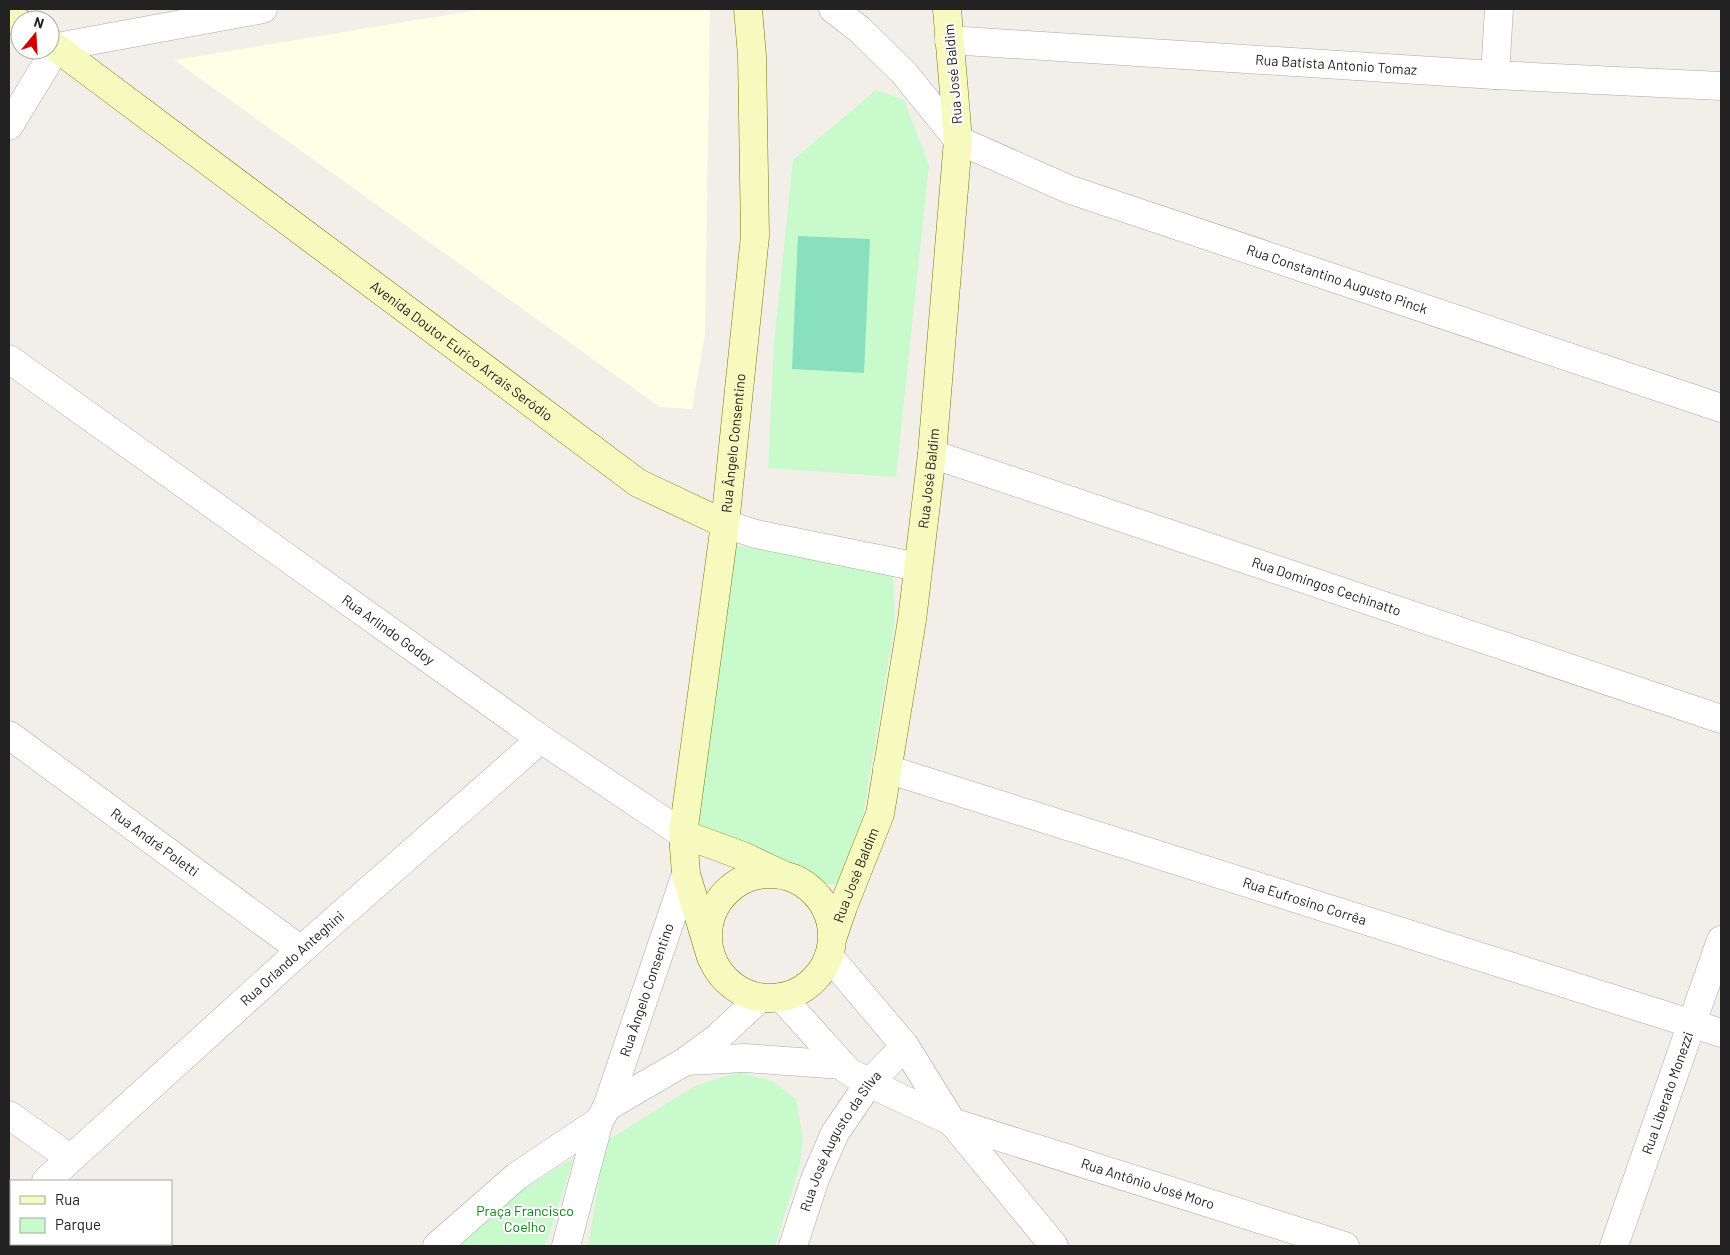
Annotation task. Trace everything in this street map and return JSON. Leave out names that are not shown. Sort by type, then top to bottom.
[{"type":"street","points":[[60,44],[263,9]]},
{"type":"street","name":"Rua Ângelo Consentino","points":[[711,957],[686,874],[683,834],[725,524],[755,236],[752,56],[748,9]]},
{"type":"street","points":[[833,9],[859,29],[904,73],[958,140]]},
{"type":"street","name":"Rua José Baldim","points":[[831,946],[880,814],[912,620],[932,454],[958,140],[947,9]]},
{"type":"street","points":[[1495,75],[1499,9]]},
{"type":"street","name":"Rua Batista Antonio Tomaz","points":[[949,40],[1495,75],[1721,86]]},
{"type":"street","name":"Avenida Doutor Eurico Arrais Seródio","points":[[60,50],[638,483],[725,524],[756,534],[918,567]]},
{"type":"street","points":[[9,126],[46,60]]},
{"type":"street","name":"Rua Constantino Augusto Pinck","points":[[958,140],[1068,189],[1721,408]]},
{"type":"street","name":"Rua Arlindo Godoy","points":[[9,359],[542,739],[683,834],[743,856],[782,875]]},
{"type":"street","name":"Rua Domingos Cechinatto","points":[[932,454],[1721,719]]},
{"type":"street","name":"Rua André Poletti","points":[[9,735],[301,950]]},
{"type":"street","name":"Rua Orlando Anteghini","points":[[47,1180],[301,950],[542,739]]},
{"type":"street","name":"Rua Eufrosino Corrêa","points":[[887,769],[1721,1033]]},
{"type":"street","name":"Rua Ângelo Consentino","points":[[566,1246],[603,1114],[686,874]]},
{"type":"street","points":[[760,874],[782,875],[802,882],[818,896],[829,915],[831,946],[822,970],[811,983],[797,992],[771,998],[744,993],[730,984],[719,972],[711,957],[707,936],[711,914],[722,896],[739,882],[760,874]]},
{"type":"street","name":"Rua Liberato Monezzi","points":[[1614,1246],[1721,940]]},
{"type":"street","points":[[831,946],[905,1046],[952,1122],[1054,1246]]},
{"type":"street","points":[[437,1246],[517,1176],[603,1114],[686,1060],[771,998]]},
{"type":"street","points":[[771,998],[842,1065]]},
{"type":"street","name":"Rua José Augusto da Silva","points":[[793,1246],[815,1179],[835,1134],[869,1083],[905,1046]]},
{"type":"street","points":[[686,1060],[745,1058],[842,1065]]},
{"type":"street","name":"Rua Antônio José Moro","points":[[842,1065],[869,1083],[952,1122],[1345,1246]]},
{"type":"street","points":[[9,1115],[70,1158]]},
{"type":"shaded area","points":[[483,9],[710,9],[705,334],[692,409],[660,407],[174,60]]},
{"type":"green space","points":[[876,90],[904,100],[929,165],[896,477],[768,468],[774,343],[793,160]]},
{"type":"green space","points":[[798,236],[870,239],[864,373],[792,369]]},
{"type":"green space","points":[[733,545],[893,573],[895,622],[863,815],[838,885],[823,883],[784,865],[691,833]]},
{"type":"green space","points":[[738,1072],[772,1081],[796,1099],[803,1138],[800,1165],[775,1246],[588,1246],[606,1141],[695,1086]]},
{"type":"green space","name":"Praça Francisco Coelho","points":[[574,1158],[545,1246],[453,1246],[509,1198]]}]
